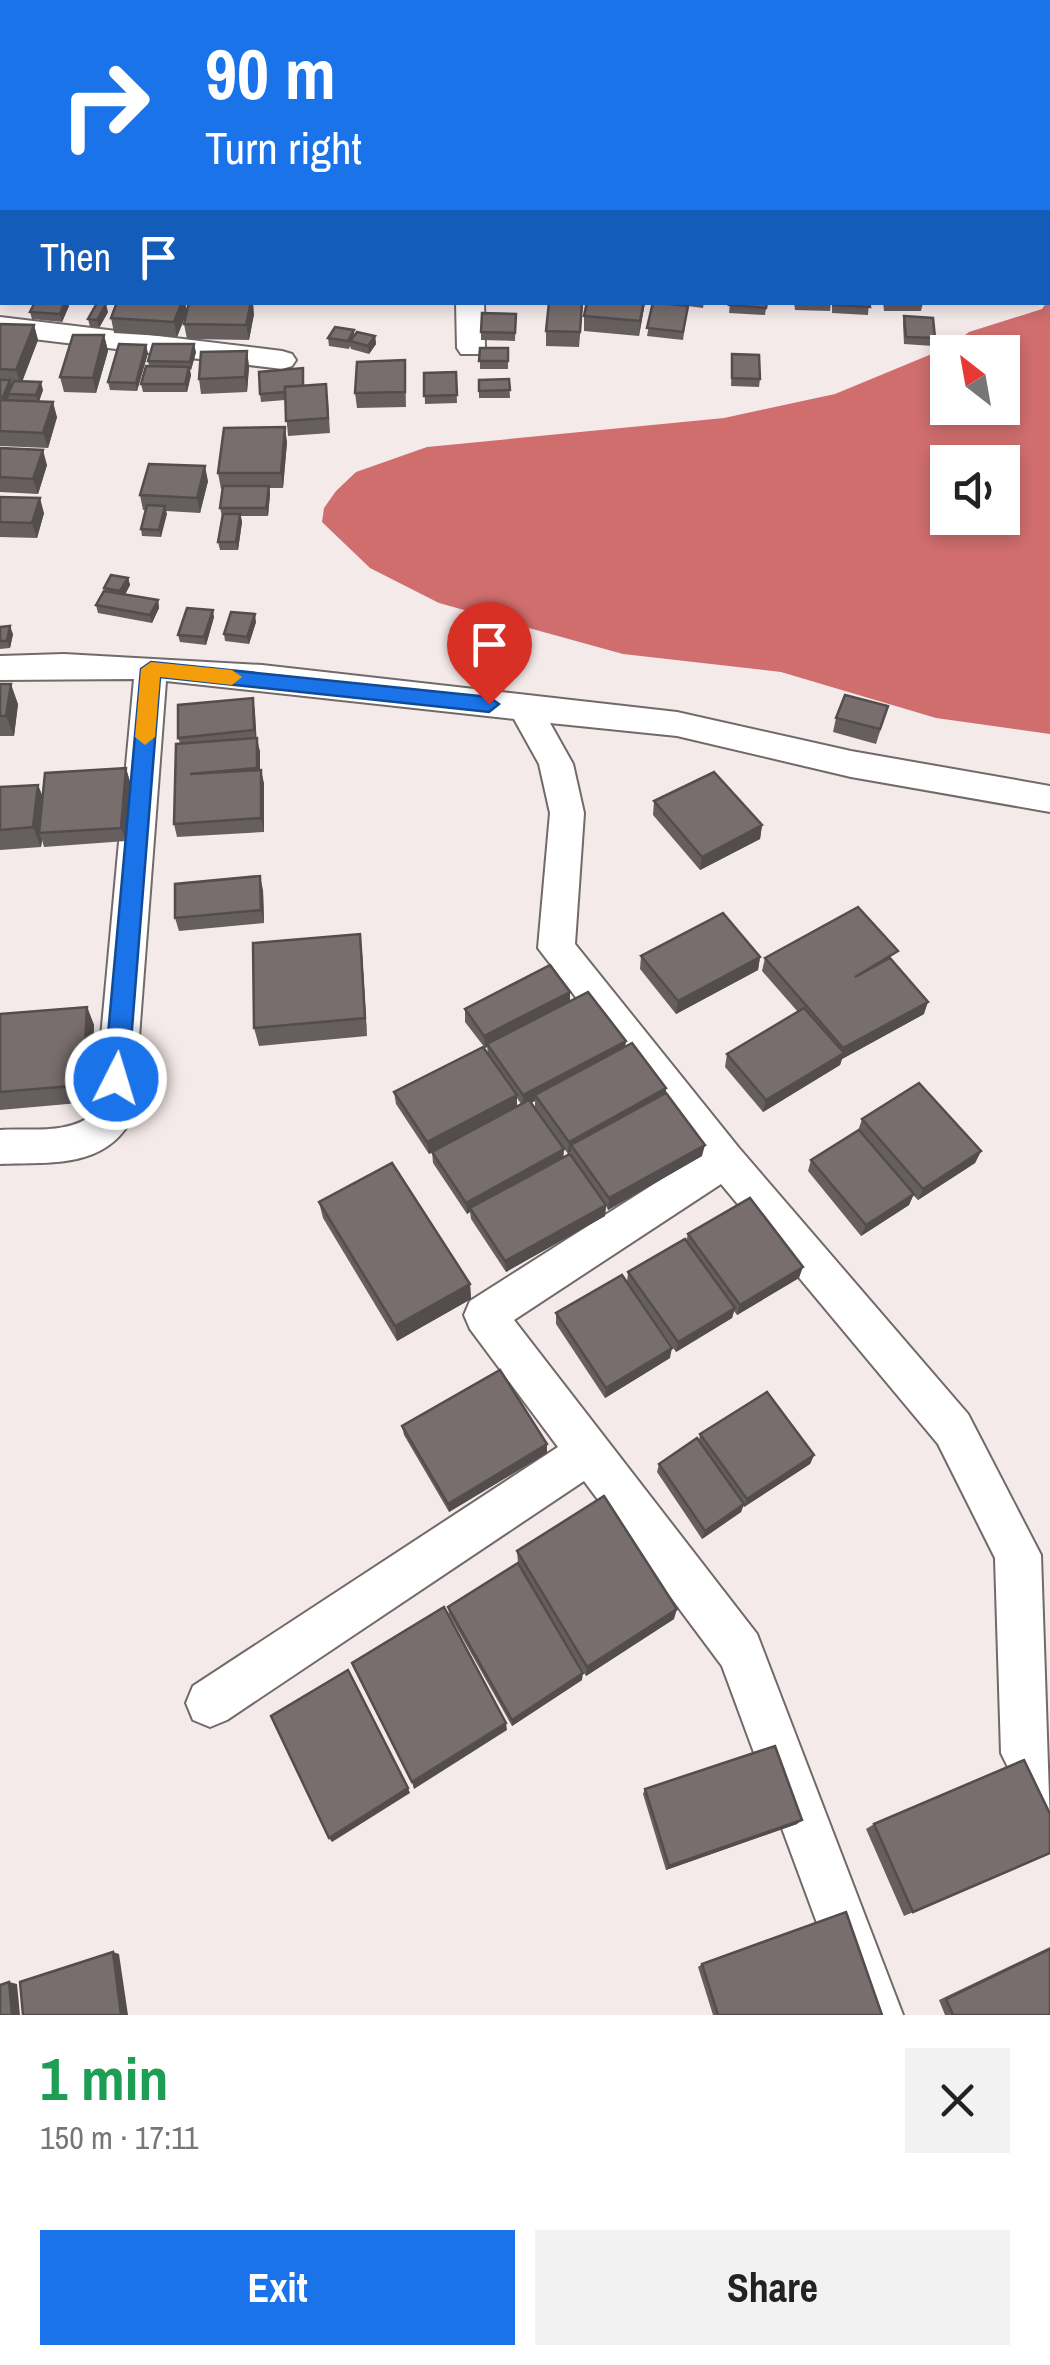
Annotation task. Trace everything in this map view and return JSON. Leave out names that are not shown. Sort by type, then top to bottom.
[{"type":"street","points":[[470,305],[472,348]]},
{"type":"street","points":[[0,326],[282,360]]},
{"type":"street","points":[[0,668],[66,664],[151,669],[678,724],[851,764],[1050,799]]},
{"type":"street","points":[[0,1147],[96,1137],[109,1128],[113,1116],[151,669]]},
{"type":"street","points":[[525,708],[556,764],[567,813],[556,948],[725,1160],[954,1429],[1018,1555],[1025,1753],[1050,1801]]},
{"type":"street","points":[[725,1160],[485,1315],[740,1651],[877,2015]]},
{"type":"street","points":[[210,1703],[589,1452]]},
{"type":"shaded area","points":[[1050,305],[1050,734],[936,718],[781,672],[623,654],[439,603],[370,568],[322,522],[324,508],[356,472],[427,447],[724,418],[835,394],[930,355],[930,425],[1020,425],[1020,335],[965,335]]},
{"type":"building","points":[[34,305],[64,305],[60,314],[30,312]]},
{"type":"building","points":[[96,305],[105,305],[97,320],[88,319]]},
{"type":"building","points":[[116,305],[181,305],[174,322],[111,318]]},
{"type":"building","points":[[188,305],[250,305],[246,325],[184,324]]},
{"type":"building","points":[[549,305],[582,305],[580,332],[546,331]]},
{"type":"building","points":[[586,305],[643,305],[640,321],[584,316]]},
{"type":"building","points":[[652,305],[688,306],[683,332],[647,328]]},
{"type":"building","points":[[482,313],[516,314],[515,333],[481,332]]},
{"type":"building","points":[[904,316],[933,318],[935,335],[906,337]]},
{"type":"building","points":[[0,324],[34,325],[16,370],[0,369]]},
{"type":"building","points":[[335,327],[354,330],[348,341],[328,338]]},
{"type":"building","points":[[357,332],[375,336],[368,346],[350,341]]},
{"type":"building","points":[[73,335],[104,335],[93,378],[60,377]]},
{"type":"building","points":[[119,344],[146,345],[136,383],[108,382]]},
{"type":"building","points":[[153,344],[194,344],[190,362],[148,361]]},
{"type":"building","points":[[480,348],[508,348],[508,361],[479,361]]},
{"type":"building","points":[[247,351],[245,377],[199,379],[201,352]]},
{"type":"building","points":[[732,354],[759,355],[760,379],[732,378]]},
{"type":"building","points":[[405,360],[405,392],[355,393],[357,362]]},
{"type":"building","points":[[146,366],[189,367],[185,384],[141,384]]},
{"type":"building","points":[[303,368],[303,386],[260,394],[259,372]]},
{"type":"building","points":[[456,372],[457,395],[424,396],[424,373]]},
{"type":"building","points":[[509,379],[510,390],[479,391],[479,380]]},
{"type":"building","points":[[0,380],[10,380],[3,397],[0,397]]},
{"type":"building","points":[[14,381],[41,382],[36,395],[8,394]]},
{"type":"building","points":[[326,384],[328,418],[286,421],[285,387]]},
{"type":"building","points":[[0,400],[53,402],[43,433],[0,431]]},
{"type":"building","points":[[285,427],[281,473],[218,473],[224,428]]},
{"type":"building","points":[[0,448],[43,450],[33,479],[0,477]]},
{"type":"building","points":[[149,464],[205,466],[197,498],[140,495]]},
{"type":"building","points":[[223,486],[269,486],[266,508],[220,508]]},
{"type":"building","points":[[0,497],[40,498],[32,523],[0,522]]},
{"type":"building","points":[[147,505],[165,506],[159,530],[141,529]]},
{"type":"building","points":[[223,514],[240,514],[236,542],[218,542]]},
{"type":"building","points":[[111,575],[128,578],[120,591],[104,588]]},
{"type":"building","points":[[104,591],[158,600],[150,615],[96,605]]},
{"type":"building","points":[[187,608],[213,610],[204,637],[178,635]]},
{"type":"building","points":[[231,612],[255,614],[247,637],[224,634]]},
{"type":"building","points":[[10,626],[7,641],[0,641],[0,627]]},
{"type":"building","points":[[0,684],[11,684],[6,716],[0,716]]},
{"type":"building","points":[[845,695],[888,706],[880,729],[836,718]]},
{"type":"building","points":[[253,698],[254,730],[178,738],[178,705]]},
{"type":"building","points":[[257,738],[257,768],[190,774],[261,770],[261,818],[174,824],[176,744]]},
{"type":"building","points":[[126,768],[121,828],[39,833],[45,773]]},
{"type":"building","points":[[714,772],[762,825],[702,857],[654,801]]},
{"type":"building","points":[[38,785],[33,827],[0,830],[0,787]]},
{"type":"building","points":[[260,876],[261,910],[175,918],[175,884]]},
{"type":"building","points":[[858,907],[898,951],[855,977],[890,958],[928,1002],[843,1048],[765,958]]},
{"type":"building","points":[[723,913],[760,957],[678,1001],[641,956]]},
{"type":"building","points":[[360,934],[365,1018],[254,1028],[253,943]]},
{"type":"building","points":[[550,965],[570,992],[484,1036],[465,1009]]},
{"type":"building","points":[[588,992],[626,1041],[523,1095],[487,1044]]},
{"type":"building","points":[[87,1007],[83,1085],[0,1092],[0,1014]]},
{"type":"building","points":[[804,1008],[844,1053],[766,1100],[727,1054]]},
{"type":"building","points":[[632,1043],[666,1088],[569,1142],[535,1095]]},
{"type":"building","points":[[483,1047],[517,1095],[427,1142],[394,1092]]},
{"type":"building","points":[[919,1083],[981,1151],[923,1189],[862,1119]]},
{"type":"building","points":[[666,1093],[705,1145],[609,1198],[571,1145]]},
{"type":"building","points":[[529,1100],[564,1149],[466,1203],[432,1152]]},
{"type":"building","points":[[859,1130],[914,1194],[866,1225],[811,1160]]},
{"type":"building","points":[[570,1154],[606,1205],[505,1261],[470,1208]]},
{"type":"building","points":[[392,1163],[470,1284],[395,1326],[319,1202]]},
{"type":"building","points":[[750,1198],[803,1267],[740,1305],[688,1234]]},
{"type":"building","points":[[685,1239],[735,1308],[678,1342],[628,1272]]},
{"type":"building","points":[[622,1275],[672,1348],[606,1388],[556,1313]]},
{"type":"building","points":[[500,1370],[547,1444],[448,1504],[402,1426]]},
{"type":"building","points":[[767,1392],[814,1455],[747,1499],[700,1434]]},
{"type":"building","points":[[697,1438],[744,1504],[705,1531],[659,1464]]},
{"type":"building","points":[[604,1496],[677,1609],[587,1667],[517,1551]]},
{"type":"building","points":[[518,1563],[583,1673],[512,1720],[448,1607]]},
{"type":"building","points":[[444,1607],[506,1723],[412,1782],[352,1663]]},
{"type":"building","points":[[348,1670],[408,1788],[329,1838],[271,1716]]},
{"type":"building","points":[[775,1746],[802,1820],[669,1866],[645,1789]]},
{"type":"building","points":[[1024,1760],[1050,1814],[1050,1853],[913,1912],[874,1824]]},
{"type":"building","points":[[846,1912],[882,2015],[718,2015],[702,1964]]},
{"type":"building","points":[[1050,1949],[1050,2015],[953,2015],[946,1999]]},
{"type":"building","points":[[113,1952],[121,2015],[23,2015],[20,1982]]},
{"type":"building","points":[[9,1982],[12,2015],[0,2015],[0,1985]]},
{"type":"slow traffic","points":[[145,737],[151,669],[232,677]]},
{"type":"route","points":[[116,1079],[151,669],[489,704]]}]
